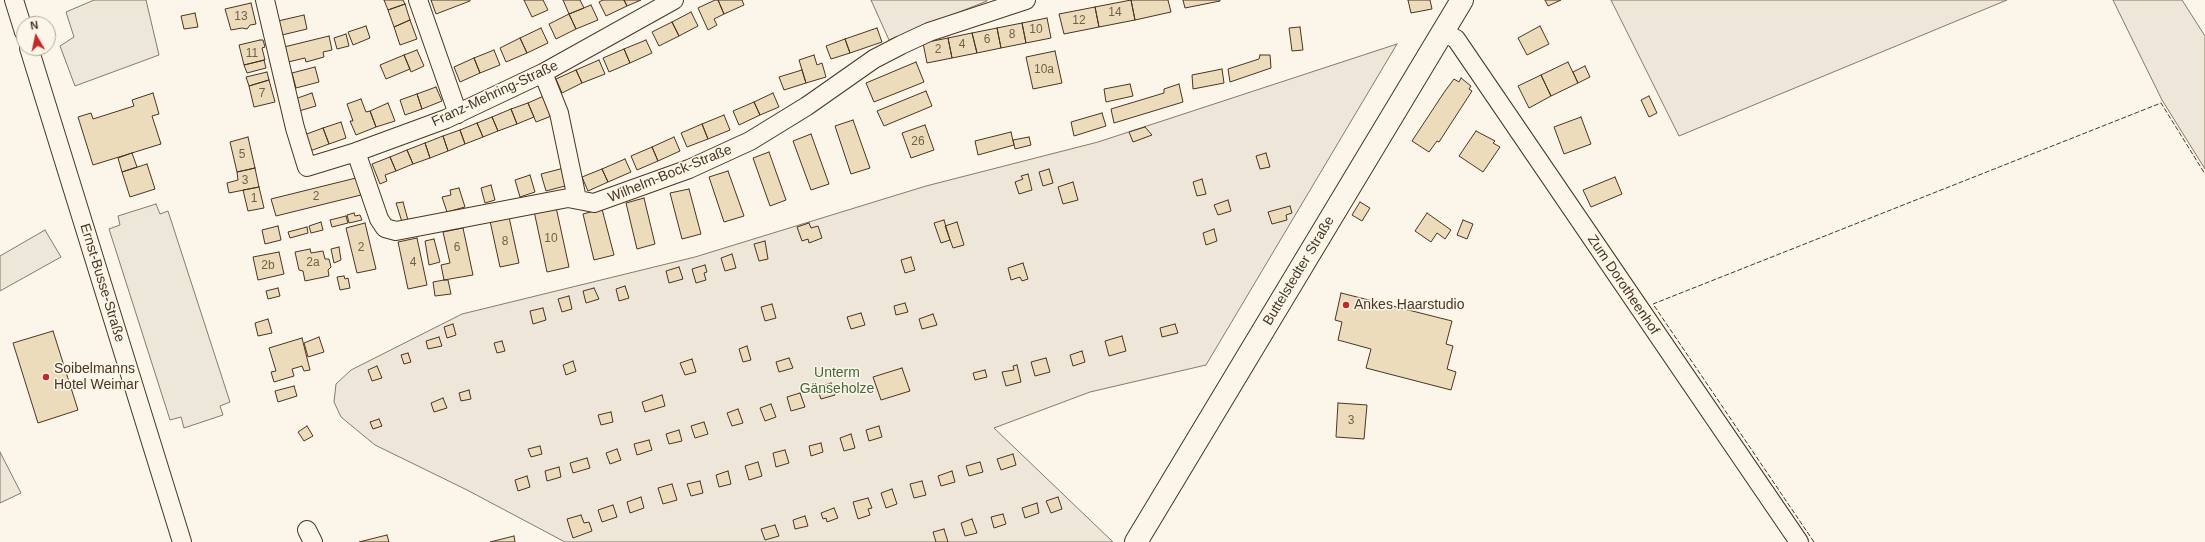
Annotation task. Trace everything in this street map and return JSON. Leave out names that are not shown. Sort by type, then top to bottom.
[{"type":"main road","name":"Buttelstedter Straße","points":[[1136,542],[1462,0]]},
{"type":"street","points":[[14,0],[19,16]]},
{"type":"street","name":"Franz-Mehring-Straße","points":[[265,0],[295,128],[307,167],[356,152],[458,114],[544,74],[655,5],[674,0]]},
{"type":"street","points":[[418,0],[458,114]]},
{"type":"street","name":"Wilhelm-Bock-Straße","points":[[356,152],[380,219],[385,228],[396,231],[568,198],[576,199],[585,203],[594,203],[689,169],[750,141],[780,124],[874,59],[929,32],[1003,3],[1026,0]]},
{"type":"street","name":"Zum Dorotheenhof","points":[[1443,32],[1456,39],[1799,542]]},
{"type":"street","name":"Ernst-Busse-Straße","points":[[31,56],[182,542]]},
{"type":"street","points":[[544,74],[559,113],[576,199]]},
{"type":"green space","points":[[871,0],[987,0],[987,1],[889,40]]},
{"type":"green space","points":[[1611,0],[2007,0],[1679,136]]},
{"type":"green space","points":[[2113,0],[2182,0],[2205,36],[2205,169],[2162,100]]},
{"type":"green space","name":"Unterm Gänseholze","points":[[1397,44],[1206,365],[1090,392],[994,428],[1113,542],[565,542],[467,490],[375,445],[341,417],[334,402],[336,384],[351,370],[462,314],[695,257],[926,186],[1098,142]]},
{"type":"green space","points":[[0,452],[21,493],[0,503]]},
{"type":"shaded area","points":[[94,0],[146,0],[159,55],[75,86],[60,46],[74,37],[66,12]]},
{"type":"shaded area","points":[[156,204],[160,214],[168,211],[230,402],[220,406],[223,415],[184,428],[181,417],[170,420],[109,229],[120,225],[118,216]]},
{"type":"shaded area","points":[[45,230],[61,257],[0,291],[0,256]]},
{"type":"building","points":[[384,0],[403,0],[405,4],[388,10]]},
{"type":"building","points":[[431,0],[470,0],[470,1],[436,14]]},
{"type":"building","points":[[524,0],[543,0],[548,10],[532,17]]},
{"type":"building","points":[[563,0],[580,0],[584,8],[569,14]]},
{"type":"building","points":[[603,0],[624,0],[627,6],[606,16],[599,2]]},
{"type":"building","points":[[624,0],[641,0],[627,6]]},
{"type":"building","points":[[718,0],[724,14],[714,19],[717,25],[708,30],[698,8]]},
{"type":"building","points":[[718,0],[742,0],[744,5],[724,14]]},
{"type":"building","points":[[1131,0],[1168,0],[1171,12],[1135,20]]},
{"type":"building","points":[[1131,0],[1135,20],[1099,27],[1095,7]]},
{"type":"building","points":[[1183,0],[1220,0],[1220,1],[1185,8]]},
{"type":"building","points":[[1408,0],[1430,0],[1432,9],[1411,13]]},
{"type":"building","points":[[1545,0],[1561,0],[1548,6]]},
{"type":"building","points":[[251,3],[256,24],[250,25],[247,29],[242,28],[231,30],[225,9]]},
{"type":"building","points":[[405,4],[410,20],[394,27],[388,10]]},
{"type":"building","points":[[591,5],[598,20],[576,29],[569,14]]},
{"type":"building","points":[[1095,7],[1099,27],[1064,34],[1059,14]]},
{"type":"building","points":[[691,12],[698,26],[679,36],[672,22]]},
{"type":"building","points":[[195,13],[198,27],[184,29],[181,16]]},
{"type":"building","points":[[569,14],[576,29],[556,39],[549,24]]},
{"type":"building","points":[[304,15],[307,29],[282,35],[278,21]]},
{"type":"building","points":[[1047,18],[1051,38],[1026,43],[1022,23]]},
{"type":"building","points":[[410,20],[417,39],[400,45],[394,27]]},
{"type":"building","points":[[672,22],[679,36],[659,46],[652,32]]},
{"type":"building","points":[[1022,23],[1026,43],[1001,48],[997,28]]},
{"type":"building","points":[[366,26],[370,38],[353,45],[348,32]]},
{"type":"building","points":[[1540,26],[1549,44],[1527,55],[1518,38]]},
{"type":"building","points":[[1300,27],[1303,50],[1292,51],[1289,28]]},
{"type":"building","points":[[541,28],[548,43],[527,53],[520,38]]},
{"type":"building","points":[[877,28],[882,42],[850,53],[845,39]]},
{"type":"building","points":[[997,28],[1001,48],[977,53],[972,33]]},
{"type":"building","points":[[972,33],[977,53],[952,58],[948,38]]},
{"type":"building","points":[[346,34],[349,46],[337,49],[334,38]]},
{"type":"building","points":[[329,36],[332,50],[323,52],[324,57],[306,62],[305,58],[288,62],[284,47]]},
{"type":"building","points":[[520,38],[527,53],[506,62],[500,48]]},
{"type":"building","points":[[948,38],[952,58],[927,63],[923,43]]},
{"type":"building","points":[[845,39],[850,53],[831,59],[826,46]]},
{"type":"building","points":[[263,40],[265,47],[262,48],[265,60],[244,65],[239,45]]},
{"type":"building","points":[[646,40],[652,53],[630,63],[624,49]]},
{"type":"building","points":[[624,49],[630,63],[609,72],[603,58]]},
{"type":"building","points":[[417,50],[424,66],[411,72],[404,55]]},
{"type":"building","points":[[494,50],[500,65],[480,73],[474,58]]},
{"type":"building","points":[[1055,51],[1062,83],[1033,89],[1026,57]]},
{"type":"building","points":[[404,55],[410,69],[386,79],[380,65]]},
{"type":"building","points":[[814,55],[817,65],[822,63],[826,77],[806,83],[799,60]]},
{"type":"building","points":[[1260,55],[1270,55],[1271,68],[1230,82],[1228,69],[1259,59]]},
{"type":"building","points":[[474,58],[480,73],[460,82],[454,67]]},
{"type":"building","points":[[264,60],[266,68],[247,73],[244,65]]},
{"type":"building","points":[[599,60],[605,74],[582,83],[576,70]]},
{"type":"building","points":[[916,62],[924,82],[874,102],[866,83]]},
{"type":"building","points":[[1568,62],[1578,83],[1551,96],[1541,75]]},
{"type":"building","points":[[1585,66],[1590,77],[1578,83],[1573,72]]},
{"type":"building","points":[[315,67],[319,82],[296,88],[292,73]]},
{"type":"building","points":[[1222,69],[1224,83],[1193,89],[1192,75]]},
{"type":"building","points":[[576,70],[582,83],[562,93],[556,79]]},
{"type":"building","points":[[802,70],[806,83],[784,90],[779,77]]},
{"type":"building","points":[[267,72],[269,80],[249,86],[246,77]]},
{"type":"building","points":[[1541,75],[1551,96],[1529,108],[1518,86]]},
{"type":"building","points":[[1461,78],[1471,86],[1469,89],[1472,91],[1439,142],[1437,141],[1429,152],[1412,141],[1454,79],[1459,82]]},
{"type":"building","points":[[269,80],[275,102],[254,107],[249,86]]},
{"type":"building","points":[[1130,84],[1133,96],[1106,102],[1104,89]]},
{"type":"building","points":[[1179,84],[1183,102],[1114,123],[1111,109],[1164,93],[1164,89]]},
{"type":"building","points":[[436,87],[442,101],[422,109],[417,94]]},
{"type":"building","points":[[926,91],[932,106],[884,126],[877,111]]},
{"type":"building","points":[[153,93],[159,114],[152,116],[161,144],[93,165],[78,117],[91,113],[93,119],[134,106],[132,100]]},
{"type":"building","points":[[312,93],[316,106],[299,111],[295,99]]},
{"type":"building","points":[[773,93],[779,107],[760,115],[754,102]]},
{"type":"building","points":[[417,94],[422,109],[405,115],[400,100]]},
{"type":"building","points":[[546,95],[554,115],[536,122],[528,103]]},
{"type":"building","points":[[1649,96],[1657,113],[1649,117],[1641,100]]},
{"type":"building","points":[[361,99],[366,112],[370,111],[376,127],[356,135],[350,121],[353,121],[347,104]]},
{"type":"building","points":[[754,102],[760,115],[739,125],[733,111]]},
{"type":"building","points":[[388,103],[395,121],[376,127],[370,111]]},
{"type":"building","points":[[528,103],[534,117],[517,124],[511,109]]},
{"type":"building","points":[[511,109],[517,124],[498,131],[492,117]]},
{"type":"building","points":[[1102,113],[1106,126],[1074,136],[1071,122]]},
{"type":"building","points":[[724,115],[730,130],[708,139],[702,124]]},
{"type":"building","points":[[492,117],[498,131],[483,137],[477,123]]},
{"type":"building","points":[[1581,117],[1591,144],[1564,154],[1554,127]]},
{"type":"building","points":[[853,120],[870,168],[851,174],[835,126]]},
{"type":"building","points":[[341,122],[346,138],[329,144],[323,128]]},
{"type":"building","points":[[477,123],[483,137],[465,144],[460,130]]},
{"type":"building","points":[[702,124],[708,139],[687,147],[681,133]]},
{"type":"building","points":[[925,125],[934,150],[911,158],[902,133]]},
{"type":"building","points":[[1145,127],[1152,135],[1133,142],[1129,132]]},
{"type":"building","points":[[323,128],[329,144],[310,151],[304,135]]},
{"type":"building","points":[[460,130],[465,144],[448,151],[443,136]]},
{"type":"building","points":[[1476,131],[1495,141],[1493,143],[1500,147],[1483,172],[1459,156]]},
{"type":"building","points":[[1011,132],[1014,145],[978,155],[975,141]]},
{"type":"building","points":[[811,134],[829,184],[811,190],[793,141]]},
{"type":"building","points":[[443,136],[448,151],[430,158],[425,143]]},
{"type":"building","points":[[248,137],[255,168],[237,172],[230,142]]},
{"type":"building","points":[[674,137],[680,151],[658,161],[652,147]]},
{"type":"building","points":[[1029,137],[1031,145],[1015,149],[1013,140]]},
{"type":"building","points":[[425,143],[430,158],[413,164],[407,150]]},
{"type":"building","points":[[652,147],[658,161],[637,170],[631,156]]},
{"type":"building","points":[[407,150],[413,164],[396,171],[390,157]]},
{"type":"building","points":[[769,152],[786,200],[770,206],[753,158]]},
{"type":"building","points":[[132,153],[137,167],[122,172],[118,158]]},
{"type":"building","points":[[1266,153],[1270,167],[1260,169],[1256,156]]},
{"type":"building","points":[[390,157],[396,171],[385,175],[387,181],[380,184],[372,164]]},
{"type":"building","points":[[625,159],[631,172],[608,182],[602,169]]},
{"type":"building","points":[[147,164],[155,189],[130,197],[122,172]]},
{"type":"building","points":[[255,168],[259,187],[229,193],[227,183],[238,180],[237,172]]},
{"type":"building","points":[[564,168],[569,185],[546,191],[541,174]]},
{"type":"building","points":[[602,169],[608,182],[588,191],[582,177]]},
{"type":"building","points":[[1049,169],[1053,183],[1043,186],[1039,172]]},
{"type":"building","points":[[728,171],[744,216],[724,222],[709,177]]},
{"type":"building","points":[[1028,174],[1032,190],[1019,194],[1015,182],[1023,179],[1021,176]]},
{"type":"building","points":[[530,175],[535,192],[520,197],[515,180]]},
{"type":"building","points":[[1615,177],[1622,194],[1591,207],[1583,190]]},
{"type":"building","points":[[356,178],[361,195],[276,216],[271,199]]},
{"type":"building","points":[[1202,179],[1206,194],[1197,196],[1193,182]]},
{"type":"building","points":[[1073,182],[1078,200],[1063,204],[1058,187]]},
{"type":"building","points":[[491,185],[495,200],[485,203],[481,188]]},
{"type":"building","points":[[259,187],[264,208],[248,211],[243,190]]},
{"type":"building","points":[[459,188],[465,207],[447,212],[442,197],[451,195],[450,190]]},
{"type":"building","points":[[689,189],[701,234],[682,239],[670,193]]},
{"type":"building","points":[[644,198],[655,244],[637,249],[626,203]]},
{"type":"building","points":[[1228,200],[1231,211],[1218,215],[1214,205]]},
{"type":"building","points":[[403,202],[408,220],[402,222],[396,203]]},
{"type":"building","points":[[1360,202],[1370,208],[1362,221],[1352,215]]},
{"type":"building","points":[[1290,206],[1292,213],[1286,215],[1287,220],[1272,224],[1268,212]]},
{"type":"building","points":[[556,207],[569,267],[547,272],[534,211]]},
{"type":"building","points":[[602,209],[614,255],[594,260],[583,214]]},
{"type":"building","points":[[354,213],[355,216],[360,215],[362,220],[349,223],[347,215]]},
{"type":"building","points":[[1427,213],[1451,230],[1445,239],[1437,233],[1431,242],[1415,231]]},
{"type":"building","points":[[346,216],[348,223],[332,227],[330,220]]},
{"type":"building","points":[[509,217],[519,263],[500,267],[490,221]]},
{"type":"building","points":[[944,220],[950,240],[941,243],[934,223]]},
{"type":"building","points":[[1463,220],[1473,224],[1467,239],[1457,235]]},
{"type":"building","points":[[321,222],[323,230],[311,233],[309,226]]},
{"type":"building","points":[[957,222],[964,245],[953,248],[945,226]]},
{"type":"building","points":[[365,223],[376,269],[357,273],[346,228]]},
{"type":"building","points":[[809,223],[811,228],[818,226],[822,238],[809,243],[808,239],[802,241],[797,227]]},
{"type":"building","points":[[278,226],[281,240],[265,244],[262,230]]},
{"type":"building","points":[[307,227],[308,233],[290,238],[288,232]]},
{"type":"building","points":[[463,228],[473,275],[444,280],[441,265],[450,263],[443,232]]},
{"type":"building","points":[[1214,229],[1217,241],[1206,245],[1203,233]]},
{"type":"building","points":[[417,238],[427,285],[408,289],[398,242]]},
{"type":"building","points":[[434,239],[440,262],[429,265],[425,241]]},
{"type":"building","points":[[765,241],[768,259],[759,261],[754,244]]},
{"type":"building","points":[[339,247],[341,260],[334,263],[331,249]]},
{"type":"building","points":[[310,249],[311,253],[323,251],[325,259],[329,259],[331,267],[328,270],[329,276],[305,281],[303,271],[299,270],[295,252]]},
{"type":"building","points":[[279,252],[284,274],[258,280],[253,257]]},
{"type":"building","points":[[732,254],[736,268],[725,271],[721,258]]},
{"type":"building","points":[[911,257],[915,270],[905,273],[901,260]]},
{"type":"building","points":[[1023,263],[1028,279],[1022,281],[1020,277],[1011,280],[1008,268]]},
{"type":"building","points":[[705,265],[707,272],[704,273],[706,280],[696,283],[692,269]]},
{"type":"building","points":[[679,267],[683,279],[669,283],[666,271]]},
{"type":"building","points":[[344,276],[345,279],[348,278],[350,288],[340,290],[337,277]]},
{"type":"building","points":[[448,280],[451,294],[435,296],[433,282]]},
{"type":"building","points":[[625,286],[629,298],[619,301],[616,289]]},
{"type":"building","points":[[278,288],[280,296],[268,299],[266,291]]},
{"type":"building","points":[[594,288],[599,299],[586,303],[583,291]]},
{"type":"building","points":[[1341,293],[1452,321],[1446,344],[1453,346],[1447,369],[1456,372],[1451,390],[1366,368],[1371,349],[1338,340],[1342,322],[1335,320]]},
{"type":"building","points":[[569,296],[572,309],[562,312],[558,299]]},
{"type":"building","points":[[905,303],[908,312],[896,315],[894,306]]},
{"type":"building","points":[[772,304],[776,318],[765,321],[761,307]]},
{"type":"building","points":[[543,308],[546,320],[533,324],[530,311]]},
{"type":"building","points":[[861,313],[865,325],[851,329],[847,317]]},
{"type":"building","points":[[933,314],[937,325],[922,329],[919,319]]},
{"type":"building","points":[[268,319],[272,333],[258,336],[255,323]]},
{"type":"building","points":[[453,324],[456,335],[447,338],[444,327]]},
{"type":"building","points":[[1175,324],[1178,333],[1162,337],[1160,328]]},
{"type":"building","name":"Soibelmanns Hotel Weimar","points":[[53,331],[78,410],[38,423],[13,343]]},
{"type":"building","points":[[1122,336],[1126,351],[1109,356],[1105,341]]},
{"type":"building","points":[[319,337],[324,352],[308,357],[304,343]]},
{"type":"building","points":[[439,337],[442,346],[428,349],[426,341]]},
{"type":"building","points":[[302,338],[310,370],[304,371],[302,366],[292,369],[294,376],[274,382],[271,372],[276,371],[269,348]]},
{"type":"building","points":[[502,341],[505,351],[497,353],[494,343]]},
{"type":"building","points":[[747,346],[751,360],[743,362],[739,349]]},
{"type":"building","points":[[1082,351],[1085,362],[1073,366],[1070,355]]},
{"type":"building","points":[[408,353],[411,362],[404,364],[401,355]]},
{"type":"building","points":[[789,358],[793,368],[779,372],[776,362]]},
{"type":"building","points":[[1046,358],[1050,372],[1035,376],[1031,362]]},
{"type":"building","points":[[692,359],[696,372],[685,375],[680,363]]},
{"type":"building","points":[[573,361],[576,371],[566,375],[563,365]]},
{"type":"building","points":[[1017,365],[1021,382],[1006,386],[1002,372],[1014,370],[1013,366]]},
{"type":"building","points":[[377,366],[382,378],[372,381],[368,370]]},
{"type":"building","points":[[902,368],[910,391],[881,400],[873,377]]},
{"type":"building","points":[[985,370],[987,377],[975,380],[973,373]]},
{"type":"building","points":[[831,383],[835,395],[821,399],[817,388]]},
{"type":"building","points":[[294,386],[297,396],[278,402],[275,391]]},
{"type":"building","points":[[469,390],[471,399],[461,401],[459,393]]},
{"type":"building","points":[[800,393],[805,407],[791,411],[787,397]]},
{"type":"building","points":[[662,395],[665,406],[645,412],[642,402]]},
{"type":"building","points":[[443,398],[447,408],[434,412],[431,403]]},
{"type":"building","points":[[1338,403],[1367,405],[1364,439],[1336,437]]},
{"type":"building","points":[[771,404],[776,417],[765,421],[760,408]]},
{"type":"building","points":[[738,409],[743,423],[732,426],[727,413]]},
{"type":"building","points":[[611,412],[613,422],[601,425],[598,415]]},
{"type":"building","points":[[379,419],[382,426],[373,429],[370,422]]},
{"type":"building","points":[[704,422],[708,434],[695,438],[691,426]]},
{"type":"building","points":[[307,426],[313,436],[304,441],[298,432]]},
{"type":"building","points":[[879,426],[882,437],[869,441],[866,430]]},
{"type":"building","points":[[679,430],[682,441],[669,444],[666,434]]},
{"type":"building","points":[[851,434],[855,448],[844,451],[840,438]]},
{"type":"building","points":[[649,440],[652,450],[637,455],[634,444]]},
{"type":"building","points":[[821,443],[823,452],[811,456],[809,446]]},
{"type":"building","points":[[540,446],[542,454],[531,457],[528,449]]},
{"type":"building","points":[[617,449],[621,460],[610,464],[606,453]]},
{"type":"building","points":[[785,450],[789,463],[776,467],[773,453]]},
{"type":"building","points":[[1013,454],[1016,465],[1001,470],[997,459]]},
{"type":"building","points":[[587,458],[590,468],[573,473],[570,463]]},
{"type":"building","points":[[758,462],[762,476],[749,480],[745,466]]},
{"type":"building","points":[[980,462],[983,472],[969,476],[966,466]]},
{"type":"building","points":[[559,467],[561,477],[547,481],[545,471]]},
{"type":"building","points":[[728,471],[731,484],[719,487],[716,475]]},
{"type":"building","points":[[952,471],[955,482],[941,486],[938,476]]},
{"type":"building","points":[[527,476],[530,487],[518,491],[515,480]]},
{"type":"building","points":[[700,481],[703,493],[691,496],[687,484]]},
{"type":"building","points":[[922,481],[926,495],[914,498],[910,484]]},
{"type":"building","points":[[672,484],[677,500],[663,504],[658,488]]},
{"type":"building","points":[[892,489],[897,504],[886,508],[881,493]]},
{"type":"building","points":[[641,497],[644,508],[630,513],[627,502]]},
{"type":"building","points":[[1058,497],[1062,509],[1051,513],[1046,501]]},
{"type":"building","points":[[868,498],[872,508],[868,509],[870,515],[858,519],[853,502]]},
{"type":"building","points":[[1037,503],[1039,513],[1025,518],[1022,508]]},
{"type":"building","points":[[613,505],[617,517],[602,522],[598,510]]},
{"type":"building","points":[[834,508],[838,518],[827,522],[826,518],[823,519],[821,513]]},
{"type":"building","points":[[1003,514],[1006,524],[994,528],[991,517]]},
{"type":"building","points":[[581,515],[584,523],[589,522],[592,531],[573,538],[567,519]]},
{"type":"building","points":[[805,516],[808,526],[795,529],[793,520]]},
{"type":"building","points":[[972,519],[977,533],[965,536],[961,523]]},
{"type":"building","points":[[775,525],[779,536],[765,540],[761,529]]},
{"type":"building","points":[[944,529],[948,542],[936,542],[933,532]]},
{"type":"building","points":[[387,535],[389,542],[359,542]]},
{"type":"building","points":[[514,536],[515,542],[490,542]]},
{"type":"fence","points":[[1814,542],[1653,304],[2161,103],[2205,174]]},
{"type":"place","name":"Ankes Haarstudio","points":[[1346,305]]},
{"type":"place","name":"Soibelmanns Hotel Weimar","points":[[46,377]]}]
